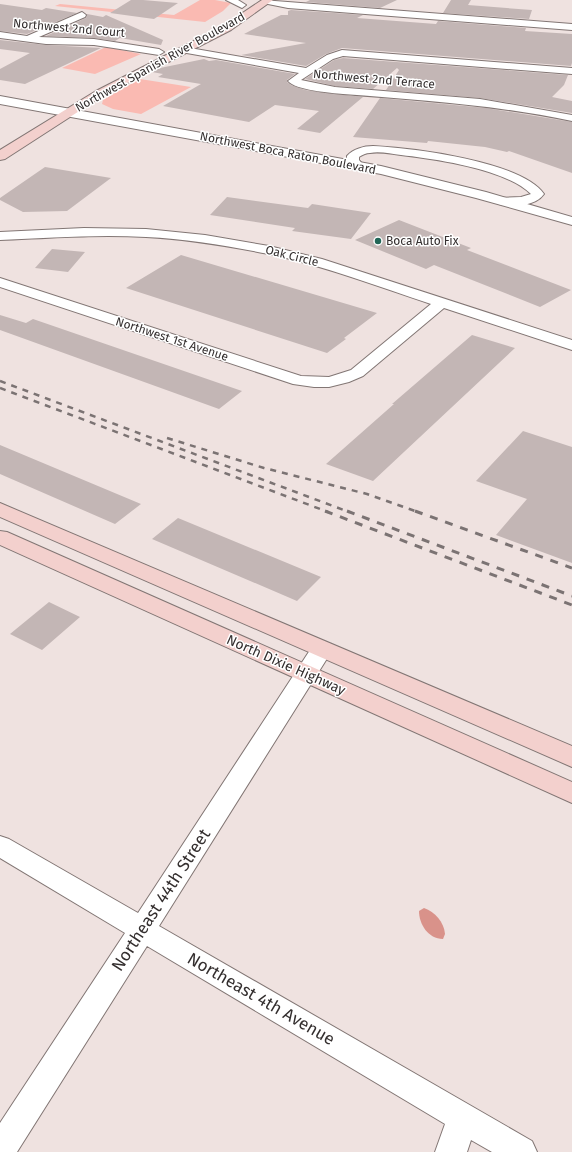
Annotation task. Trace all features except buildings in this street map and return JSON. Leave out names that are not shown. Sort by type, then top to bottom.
[{"type":"main road","name":"Northwest Spanish River Boulevard","points":[[5,152],[47,128],[65,106],[111,87],[184,50],[224,24],[268,0]]},
{"type":"main road","name":"Northwest Spanish River Boulevard","points":[[231,12],[246,2]]},
{"type":"main road","points":[[224,24],[232,20],[251,5],[246,2]]},
{"type":"main road","name":"Northwest Spanish River Boulevard","points":[[88,88],[158,52],[224,24]]},
{"type":"main road","name":"North Dixie Highway","points":[[0,509],[572,757]]},
{"type":"main road","name":"North Dixie Highway","points":[[0,537],[572,793]]},
{"type":"street","points":[[230,0],[246,2]]},
{"type":"street","points":[[268,0],[306,5],[415,10],[572,27]]},
{"type":"street","points":[[27,39],[82,15]]},
{"type":"street","name":"Northwest 2nd Court","points":[[0,35],[27,39],[94,42],[158,52]]},
{"type":"street","points":[[184,50],[307,71]]},
{"type":"street","name":"Northwest 2nd Terrace","points":[[572,71],[351,53],[336,54],[293,81],[303,85],[335,90],[480,102],[572,118]]},
{"type":"street","name":"Northwest Boca Raton Boulevard","points":[[0,92],[65,106],[355,161],[441,174],[572,210]]},
{"type":"street","name":"Northwest Boca Raton Boulevard","points":[[0,100],[65,106]]},
{"type":"street","points":[[355,161],[361,151],[374,149],[427,154],[456,160],[503,173],[531,185],[536,189],[538,194],[526,200],[502,201]]},
{"type":"street","name":"Northwest Boca Raton Boulevard","points":[[355,161],[572,221]]},
{"type":"street","name":"Oak Circle","points":[[0,236],[115,232],[153,233],[205,239],[294,255],[572,346]]},
{"type":"street","name":"Northwest 1st Avenue","points":[[0,282],[299,381],[315,383],[346,379],[357,373],[441,303]]},
{"type":"street","name":"Northeast 44th Street","points":[[0,1151],[322,649]]},
{"type":"street","name":"Northeast 4th Avenue","points":[[0,846],[521,1152]]},
{"type":"street","points":[[451,1152],[463,1118]]},
{"type":"shaded area","points":[[200,0],[215,0],[231,3],[223,11],[205,22],[55,6],[60,4],[174,15]]},
{"type":"shaded area","points":[[106,47],[141,54],[95,74],[62,68]]},
{"type":"shaded area","points":[[140,79],[191,87],[141,114],[113,109],[102,104],[103,100]]},
{"type":"shaded area","points":[[424,908],[435,915],[443,925],[445,934],[443,939],[429,934],[425,930],[419,916],[419,911]]},
{"type":"railway","points":[[0,381],[349,512]]},
{"type":"railway","points":[[0,388],[328,512]]},
{"type":"railway","points":[[167,438],[264,468],[367,494],[418,512]]},
{"type":"railway","points":[[325,511],[572,605]]},
{"type":"railway","points":[[347,511],[572,596]]},
{"type":"railway","points":[[415,511],[572,568]]},
{"type":"place","name":"Boca Auto Fix","points":[[378,241]]}]
